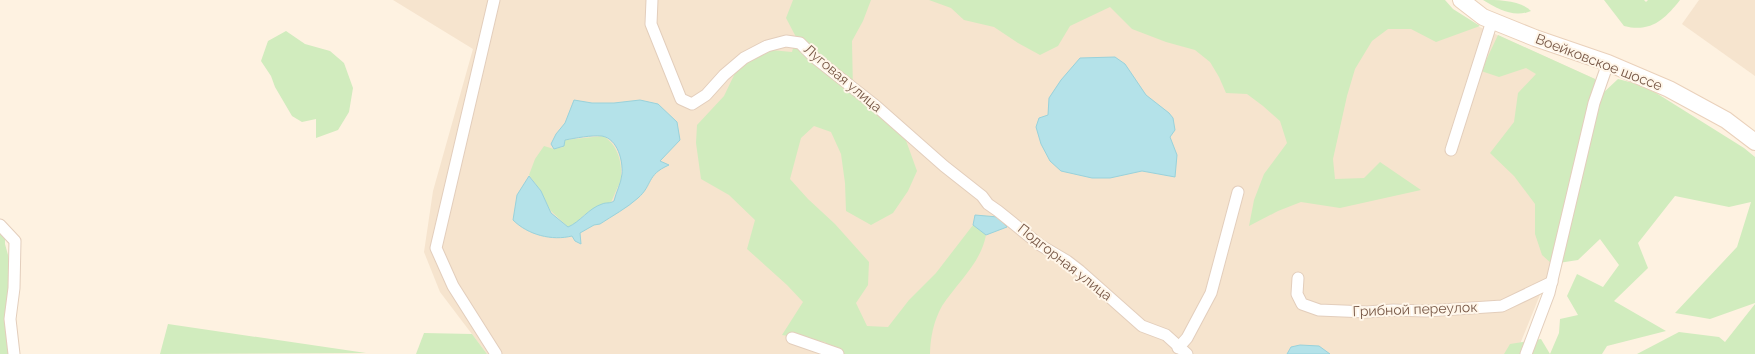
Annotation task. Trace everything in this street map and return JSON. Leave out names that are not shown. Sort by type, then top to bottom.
[{"type":"street","points":[[494,0],[436,248],[453,286],[496,354]]},
{"type":"street","name":"Луговая улица","points":[[652,0],[651,24],[681,99],[692,104],[706,95],[717,85],[724,75],[744,58],[767,46],[786,41],[800,43],[815,58],[876,106],[944,166],[982,196]]},
{"type":"street","name":"Воейковское шоссе","points":[[1461,0],[1483,17],[1492,21],[1535,38],[1608,63],[1676,92],[1726,120],[1755,142]]},
{"type":"street","points":[[1451,150],[1492,21]]},
{"type":"street","points":[[1526,354],[1549,293],[1594,104],[1608,63]]},
{"type":"street","points":[[1183,351],[1187,338],[1212,293],[1238,192]]},
{"type":"street","name":"Подгорная улица","points":[[982,196],[988,204],[1040,245],[1067,261],[1086,276],[1142,326],[1166,336],[1183,351]]},
{"type":"street","points":[[0,225],[14,240],[14,288],[10,319],[14,354]]},
{"type":"street","name":"Грибной переулок","points":[[1298,278],[1297,294],[1302,304],[1319,310],[1367,312],[1393,310],[1441,310],[1502,306],[1552,282]]},
{"type":"street","points":[[792,338],[838,354]]},
{"type":"shaded area","points":[[393,0],[1441,0],[1453,15],[1595,79],[1559,248],[1516,354],[487,354],[440,292],[424,252],[433,191],[473,49]]},
{"type":"shaded area","points":[[1699,0],[1755,0],[1755,76],[1682,24]]},
{"type":"green space","points":[[793,0],[871,0],[863,21],[852,41],[853,92],[904,135],[917,171],[908,191],[893,213],[871,225],[846,211],[845,183],[841,154],[831,132],[814,126],[801,138],[790,179],[808,199],[835,224],[869,262],[868,285],[856,303],[867,326],[888,327],[909,300],[936,273],[973,225],[986,235],[974,264],[939,311],[933,329],[930,354],[835,354],[825,342],[782,335],[803,302],[787,285],[747,249],[755,220],[729,195],[701,179],[696,143],[697,125],[724,96],[737,69],[752,54],[771,50],[792,52],[796,37],[786,18]]},
{"type":"green space","points":[[929,0],[1445,0],[1453,9],[1480,26],[1436,42],[1411,29],[1388,29],[1372,41],[1355,69],[1347,96],[1333,159],[1335,179],[1364,178],[1380,162],[1421,190],[1340,208],[1301,202],[1278,211],[1249,226],[1254,200],[1264,174],[1287,143],[1280,121],[1247,94],[1226,93],[1210,62],[1195,50],[1166,42],[1132,29],[1110,7],[1070,26],[1058,46],[1040,55],[994,27],[964,20],[951,8]]},
{"type":"green space","points":[[1483,0],[1515,3],[1526,7],[1531,11],[1518,14],[1506,12]]},
{"type":"green space","points":[[1604,0],[1644,0],[1646,2],[1648,0],[1680,0],[1669,13],[1656,23],[1642,28],[1634,28],[1624,26]]},
{"type":"green space","points":[[286,31],[305,44],[330,51],[344,63],[353,88],[349,112],[338,130],[316,138],[316,119],[302,122],[292,116],[275,87],[271,76],[261,61],[268,41]]},
{"type":"green space","points":[[1498,35],[1595,79],[1602,94],[1618,79],[1645,86],[1744,148],[1755,157],[1755,303],[1710,319],[1675,313],[1737,247],[1751,202],[1729,207],[1675,196],[1638,243],[1648,268],[1614,301],[1666,331],[1607,346],[1602,354],[1550,354],[1559,333],[1560,319],[1578,315],[1567,296],[1577,274],[1603,287],[1619,265],[1600,239],[1578,260],[1552,264],[1542,255],[1535,234],[1535,204],[1514,176],[1490,153],[1514,122],[1518,93],[1536,74],[1526,68],[1499,77],[1481,71]]},
{"type":"green space","points":[[603,136],[608,139],[618,153],[621,165],[621,178],[619,184],[609,204],[601,205],[591,210],[578,223],[568,227],[550,210],[541,191],[529,175],[535,159],[544,146],[554,149],[563,147],[565,140]]},
{"type":"green space","points":[[0,230],[5,238],[5,244],[13,273],[11,354],[0,354]]},
{"type":"green space","points":[[1755,304],[1755,354],[1637,354],[1679,332],[1719,337],[1725,342]]},
{"type":"green space","points":[[168,324],[366,353],[160,354]]},
{"type":"green space","points":[[424,333],[472,334],[487,354],[416,354]]},
{"type":"green space","points":[[1541,339],[1550,354],[1504,354],[1510,344]]},
{"type":"water","points":[[1115,57],[1125,64],[1146,95],[1169,113],[1173,118],[1175,130],[1170,137],[1177,155],[1175,177],[1142,171],[1110,178],[1092,178],[1061,171],[1050,161],[1041,144],[1036,127],[1039,118],[1048,115],[1049,98],[1061,80],[1080,58]]},
{"type":"water","points":[[574,100],[592,103],[614,103],[640,100],[658,104],[677,122],[680,140],[660,161],[669,165],[653,176],[643,193],[634,202],[619,212],[600,224],[594,225],[580,233],[581,244],[575,241],[572,236],[556,238],[541,236],[526,230],[513,220],[517,195],[529,176],[541,191],[551,213],[568,227],[577,222],[597,206],[614,201],[621,181],[622,163],[616,146],[612,141],[602,136],[593,136],[565,140],[564,146],[554,149],[551,144],[556,134],[565,123]]},
{"type":"water","points":[[975,215],[998,217],[1007,227],[986,235],[973,225]]},
{"type":"water","points":[[1300,345],[1319,346],[1330,354],[1287,354],[1291,347]]}]
